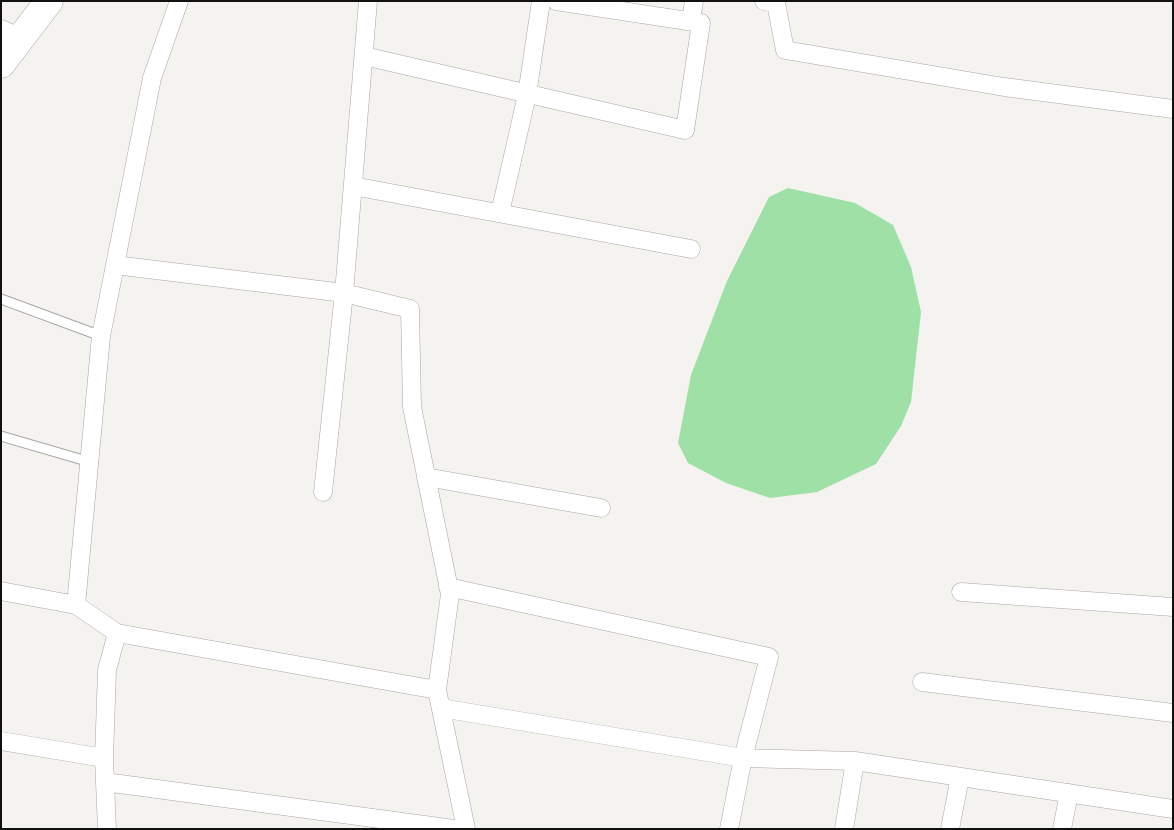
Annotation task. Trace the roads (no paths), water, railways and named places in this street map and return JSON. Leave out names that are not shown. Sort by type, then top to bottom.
[{"type":"main road","points":[[1,64],[11,33],[49,1]]},
{"type":"street","points":[[76,605],[101,336],[152,78],[179,1]]},
{"type":"street","points":[[323,492],[344,293],[368,1]]},
{"type":"street","points":[[500,213],[527,95],[541,1]]},
{"type":"street","points":[[364,56],[685,130],[701,23],[556,1]]},
{"type":"street","points":[[691,22],[694,1]]},
{"type":"street","points":[[764,1],[776,3],[784,50],[1004,87],[1173,109]]},
{"type":"street","points":[[353,186],[691,249]]},
{"type":"street","points":[[115,265],[344,293],[410,308],[412,407],[450,594],[437,690],[466,829]]},
{"type":"street","points":[[426,477],[601,508]]},
{"type":"street","points":[[448,587],[769,657],[742,758],[730,829]]},
{"type":"street","points":[[1,591],[76,605],[117,632],[437,690]]},
{"type":"street","points":[[960,592],[1173,607]]},
{"type":"street","points":[[107,829],[104,758],[107,670],[117,632]]},
{"type":"street","points":[[922,682],[1173,714]]},
{"type":"street","points":[[441,708],[742,758],[855,761],[1173,809]]},
{"type":"street","points":[[1,741],[104,758]]},
{"type":"street","points":[[844,829],[855,761]]},
{"type":"street","points":[[950,829],[960,776]]},
{"type":"street","points":[[105,782],[454,829]]},
{"type":"street","points":[[1062,829],[1068,793]]},
{"type":"lane","points":[[1,300],[101,336]]},
{"type":"lane","points":[[1,436],[90,462]]}]
